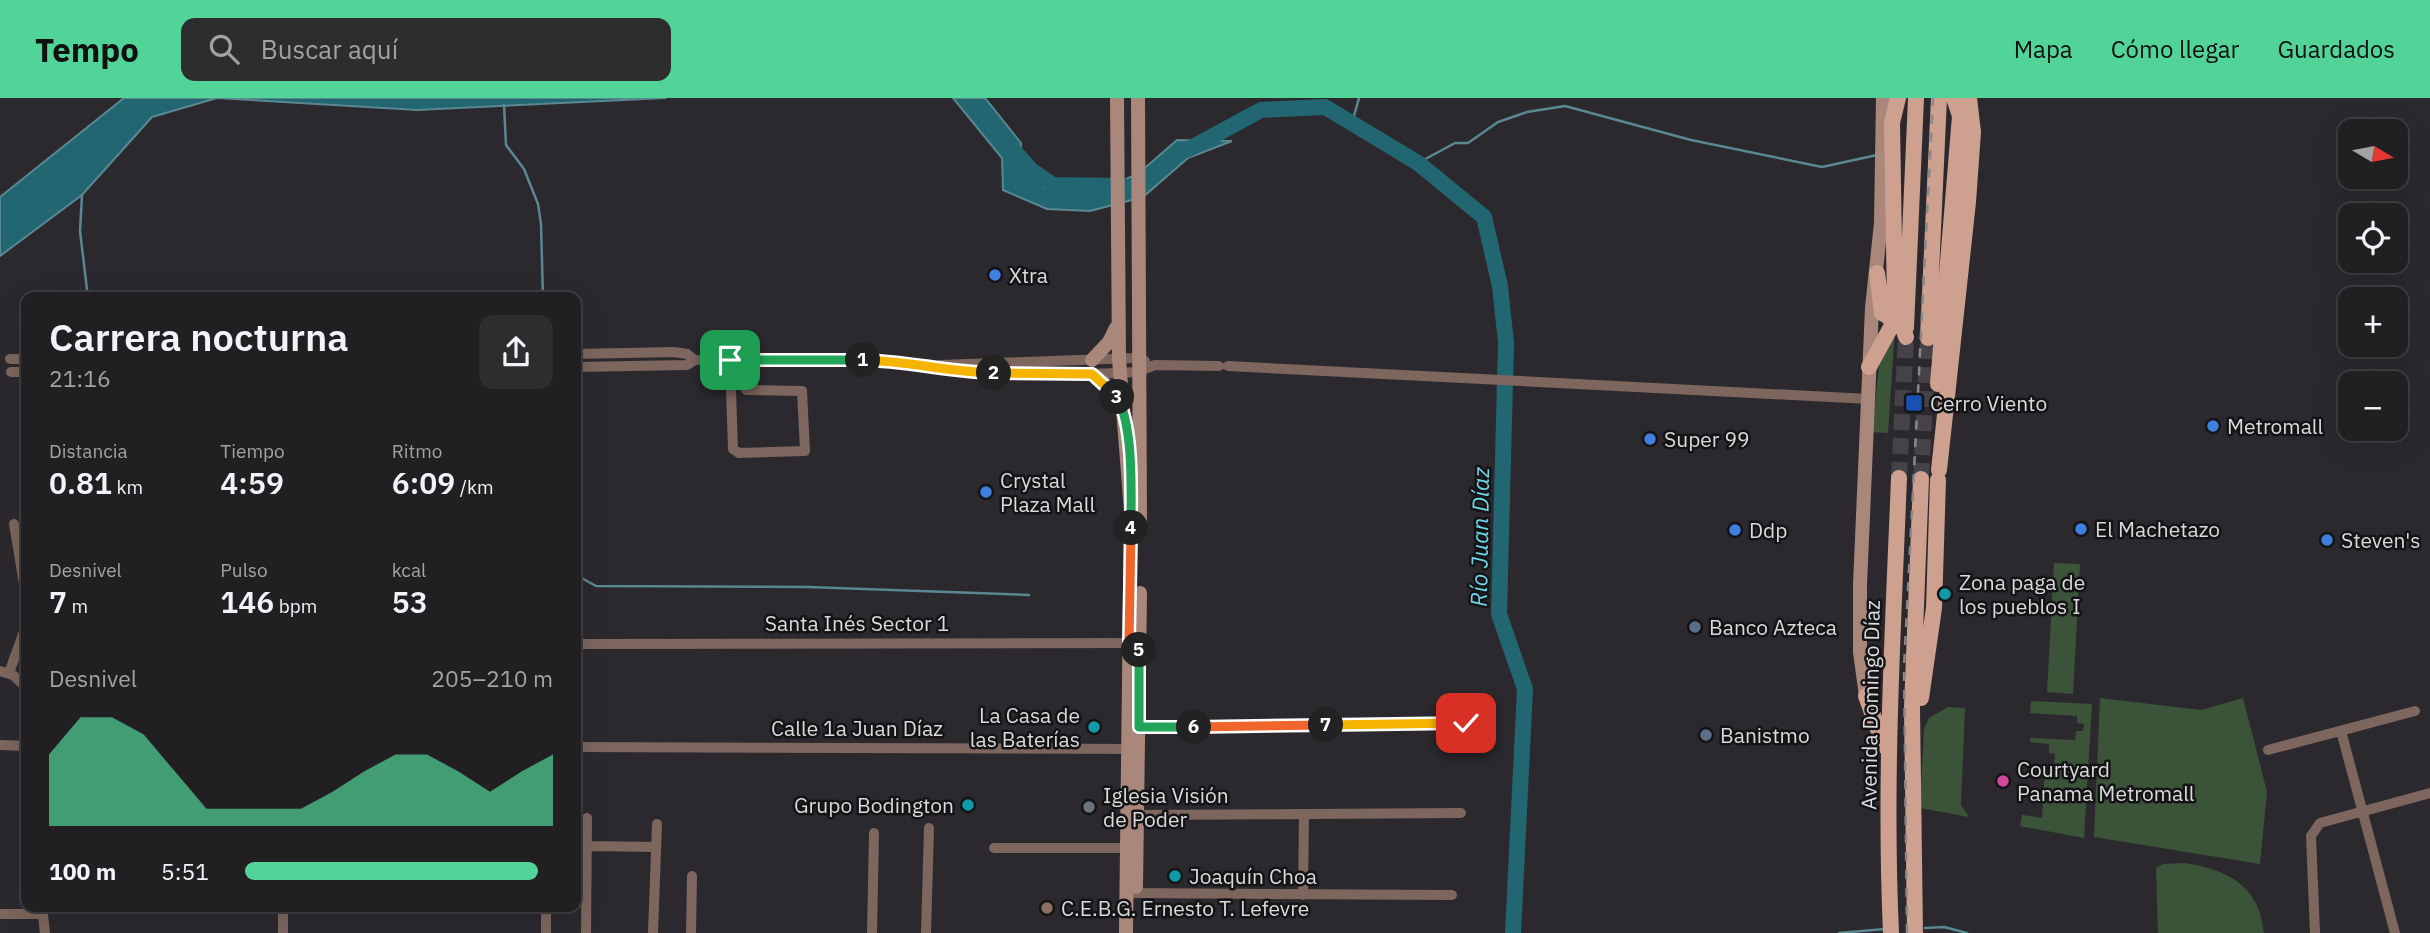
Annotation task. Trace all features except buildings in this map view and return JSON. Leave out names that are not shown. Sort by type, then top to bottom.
[{"type":"main road","points":[[1116,98],[1119,366],[1131,511],[1139,727],[1133,749]]},
{"type":"main road","points":[[1126,933],[1131,893],[1134,643],[1140,459],[1137,365],[1138,98]]},
{"type":"main road","points":[[1883,98],[1884,157],[1869,367],[1860,652],[1866,696],[1880,730],[1889,767]]},
{"type":"main road","points":[[1898,98],[1892,123],[1895,304],[1906,337],[1916,98]]},
{"type":"main road","points":[[1909,98],[1916,128]]},
{"type":"main road","points":[[1928,338],[1939,98]]},
{"type":"main road","points":[[1943,422],[1938,394],[1938,346],[1960,116],[1954,98]]},
{"type":"main road","points":[[1934,608],[1918,533],[1934,472],[1943,422],[1968,202],[1973,132],[1973,111],[1969,98]]},
{"type":"main road","points":[[1869,367],[1891,327],[1910,246]]},
{"type":"main road","points":[[1877,273],[1880,310],[1887,316],[1895,304]]},
{"type":"main road","points":[[1118,323],[1092,367],[1123,408]]},
{"type":"main road","points":[[1914,760],[1934,608],[1934,472]]},
{"type":"main road","name":"Avenida Domingo Díaz","points":[[1891,933],[1889,767],[1899,478]]},
{"type":"main road","name":"Avenida Domingo Díaz","points":[[1915,933],[1912,695],[1918,533]]},
{"type":"main road","points":[[1131,893],[1136,933]]},
{"type":"street","points":[[581,354],[674,352],[687,354],[695,360]]},
{"type":"street","points":[[10,359],[21,359]]},
{"type":"street","points":[[581,367],[687,365],[695,360],[880,360],[934,366],[958,372],[1137,365],[1224,366],[1869,399]]},
{"type":"street","points":[[730,360],[733,449],[739,453],[803,452],[806,446],[802,391],[746,390]]},
{"type":"street","points":[[11,372],[21,372]]},
{"type":"street","points":[[14,524],[21,566]]},
{"type":"street","points":[[21,637],[5,672],[21,683]]},
{"type":"street","name":"Santa Inés Sector 1","points":[[581,644],[1134,643]]},
{"type":"street","points":[[2268,750],[2415,711]]},
{"type":"street","points":[[1139,727],[1466,723]]},
{"type":"street","points":[[2341,731],[2395,933]]},
{"type":"street","points":[[0,745],[21,746]]},
{"type":"street","name":"Calle 1a Juan Díaz","points":[[581,747],[1133,749]]},
{"type":"street","points":[[2315,933],[2311,836],[2320,823],[2430,793]]},
{"type":"street","points":[[1132,815],[1461,813]]},
{"type":"street","points":[[1303,895],[1304,814]]},
{"type":"street","points":[[586,933],[587,818]]},
{"type":"street","points":[[653,933],[657,824]]},
{"type":"street","points":[[926,933],[929,828]]},
{"type":"street","points":[[872,933],[874,833]]},
{"type":"street","points":[[587,846],[656,847]]},
{"type":"street","points":[[994,848],[1132,848]]},
{"type":"street","points":[[691,933],[692,876]]},
{"type":"street","points":[[1131,893],[1452,895]]},
{"type":"street","points":[[0,914],[21,912]]},
{"type":"street","points":[[42,912],[45,933]]},
{"type":"street","points":[[283,912],[284,933]]},
{"type":"street","points":[[546,912],[546,933]]},
{"type":"green space","points":[[1895,329],[1888,433],[1872,432],[1880,356]]},
{"type":"green space","points":[[2054,563],[2080,564],[2073,694],[2047,692]]},
{"type":"green space","points":[[2100,698],[2201,710],[2243,698],[2267,792],[2260,864],[2094,837]]},
{"type":"green space","points":[[2031,701],[2092,704],[2084,838],[2020,826],[2022,815],[2042,818],[2045,768],[2054,765],[2055,754],[2049,753],[2049,744],[2030,742],[2030,738],[2075,740],[2076,731],[2083,731],[2084,724],[2077,723],[2077,716],[2030,713]]},
{"type":"green space","points":[[1948,707],[1965,708],[1961,805],[1969,817],[1920,808],[1924,729],[1929,718]]},
{"type":"green space","points":[[2185,863],[2215,870],[2239,883],[2256,903],[2264,933],[2158,933],[2156,868],[2163,864]]},
{"type":"water","points":[[124,98],[217,98],[152,117],[82,195],[0,256],[0,197]]},
{"type":"water","points":[[217,98],[666,98],[417,110]]},
{"type":"water","points":[[953,98],[985,98],[1021,143],[1021,163],[1044,188],[1094,192],[1138,174],[1177,140],[1232,141],[1188,158],[1143,197],[1090,211],[1047,209],[1003,190],[1002,158]]},
{"type":"waterway","points":[[1352,123],[1359,98]]},
{"type":"waterway","points":[[504,105],[506,145],[524,169],[538,204],[543,292]]},
{"type":"waterway","points":[[1418,163],[1455,143],[1468,143],[1498,122],[1527,112],[1565,106],[1691,140],[1822,167],[1877,155]]},
{"type":"waterway","name":"Río Juan Díaz","points":[[1187,150],[1261,110],[1325,107],[1418,163],[1484,217],[1500,286],[1506,343],[1499,614],[1525,689],[1513,933]]},
{"type":"waterway","name":"Río Juan Díaz","points":[[1009,145],[1031,170],[1053,185],[1124,186]]},
{"type":"waterway","points":[[82,195],[80,231],[87,292]]},
{"type":"waterway","points":[[581,578],[596,586],[808,587],[1029,595]]},
{"type":"waterway","points":[[1925,928],[1944,927],[1967,933]]},
{"type":"waterway","points":[[1839,933],[1885,929]]},
{"type":"tunnel","points":[[1899,478],[1906,337]]},
{"type":"tunnel","points":[[1921,479],[1928,338]]},
{"type":"railway","points":[[1907,933],[1904,667],[1933,98]]},
{"type":"place","name":"Xtra","points":[[995,275]]},
{"type":"place","name":"Cerro Viento","points":[[1914,403]]},
{"type":"place","name":"Metromall","points":[[2213,426]]},
{"type":"place","name":"Super 99","points":[[1650,439]]},
{"type":"place","name":"Crystal Plaza Mall","points":[[986,492]]},
{"type":"place","name":"El Machetazo","points":[[2081,529]]},
{"type":"place","name":"Ddp","points":[[1735,530]]},
{"type":"place","name":"Steven's","points":[[2327,540]]},
{"type":"place","name":"Zona paga de los pueblos I","points":[[1945,594]]},
{"type":"place","name":"Banco Azteca","points":[[1695,627]]},
{"type":"place","name":"La Casa de las Baterías","points":[[1094,727]]},
{"type":"place","name":"Banistmo","points":[[1706,735]]},
{"type":"place","name":"Courtyard Panama Metromall","points":[[2003,781]]},
{"type":"place","name":"Grupo Bodington","points":[[968,805]]},
{"type":"place","name":"Iglesia Visión de Poder","points":[[1089,807]]},
{"type":"place","name":"Joaquín Choa","points":[[1175,876]]},
{"type":"place","name":"C.E.B.G. Ernesto T. Lefevre","points":[[1047,908]]},
{"type":"route","points":[[730,360],[880,360],[934,366],[958,372],[1092,374],[1110,388],[1123,408],[1129,457],[1129,643],[1139,643],[1139,727],[1466,723]]}]
